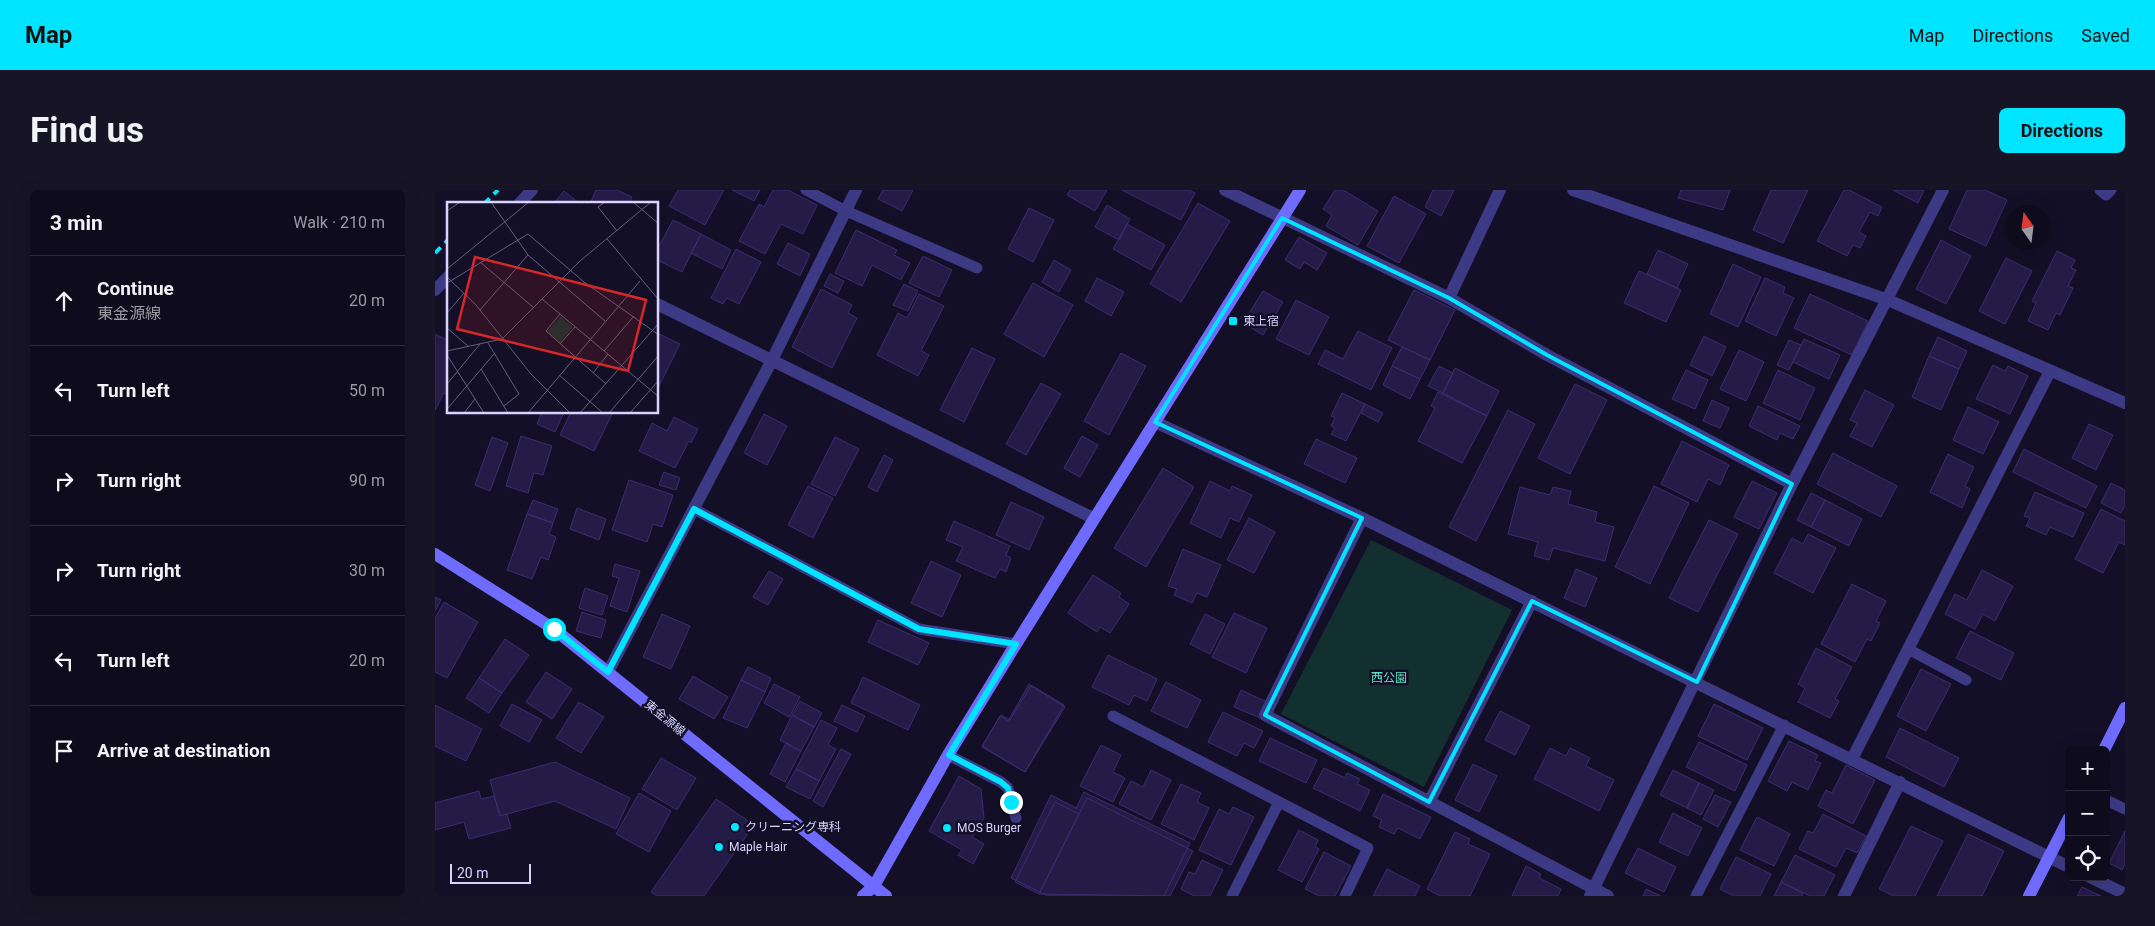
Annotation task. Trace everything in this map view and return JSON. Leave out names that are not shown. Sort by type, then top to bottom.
[{"type":"street","points":[[521,202],[532,190]]},
{"type":"street","points":[[608,672],[772,360],[856,190]]},
{"type":"street","points":[[1225,190],[1449,298],[1547,355],[1792,484]]},
{"type":"street","points":[[863,896],[874,886],[949,755],[1093,518],[1300,190]]},
{"type":"street","points":[[1449,298],[1500,190]]},
{"type":"street","points":[[1573,190],[1887,300],[2125,402]]},
{"type":"street","points":[[1592,892],[1697,682],[1792,484],[1943,190]]},
{"type":"street","points":[[435,290],[447,278]]},
{"type":"street","points":[[659,305],[1093,518]]},
{"type":"street","points":[[1852,759],[2050,371]]},
{"type":"street","points":[[1155,422],[1362,518],[2065,865]]},
{"type":"street","points":[[1362,518],[1265,715],[1429,802],[1592,892],[1608,896]]},
{"type":"street","name":"東金源線","points":[[435,554],[554,629],[886,896]]},
{"type":"street","points":[[1429,802],[1532,601]]},
{"type":"street","points":[[2106,746],[2125,708]]},
{"type":"street","points":[[1844,896],[1900,782]]},
{"type":"street","points":[[2029,896],[2065,826]]},
{"type":"street","points":[[2098,881],[2125,894]]},
{"type":"lane","points":[[806,190],[846,211],[977,268]]},
{"type":"lane","points":[[2100,190],[2106,195],[2111,190]]},
{"type":"lane","points":[[694,509],[919,629],[1016,644]]},
{"type":"lane","points":[[1908,649],[1966,680]]},
{"type":"lane","points":[[1113,716],[1368,848],[1345,896]]},
{"type":"lane","points":[[1696,896],[1784,725]]},
{"type":"lane","points":[[949,755],[1001,782],[1008,788],[1016,818]]},
{"type":"lane","points":[[1232,896],[1279,802]]},
{"type":"lane","points":[[2110,802],[2125,809]]},
{"type":"highlighted area","points":[[1282,218],[1449,298],[1547,355],[1792,484],[1697,682],[1532,601],[1429,802],[1265,715],[1362,518],[1155,422]]},
{"type":"green space","name":"西公園","points":[[1371,540],[1512,610],[1424,787],[1281,714]]},
{"type":"building","points":[[596,190],[617,190],[632,197],[630,202],[591,202]]},
{"type":"building","points":[[678,190],[724,190],[705,225],[669,206]]},
{"type":"building","points":[[732,190],[760,190],[754,201]]},
{"type":"building","points":[[773,190],[788,190],[817,205],[803,234],[781,224],[765,254],[739,241],[759,204],[764,207]]},
{"type":"building","points":[[883,190],[913,190],[902,211],[878,199]]},
{"type":"building","points":[[1070,190],[1107,190],[1095,211],[1067,195]]},
{"type":"building","points":[[1122,190],[1189,190],[1195,193],[1181,220]]},
{"type":"building","points":[[1335,190],[1343,190],[1378,211],[1358,245],[1326,226],[1332,215],[1323,209]]},
{"type":"building","points":[[1433,190],[1454,190],[1441,216],[1425,207]]},
{"type":"building","points":[[1681,190],[1730,190],[1723,210],[1678,198]]},
{"type":"building","points":[[1771,190],[1808,190],[1783,243],[1753,230]]},
{"type":"building","points":[[1844,190],[1849,190],[1882,207],[1878,216],[1870,212],[1859,232],[1866,236],[1860,248],[1853,245],[1847,256],[1817,241]]},
{"type":"building","points":[[1893,190],[1924,190],[1918,203]]},
{"type":"building","points":[[1967,190],[1985,190],[2007,200],[1986,246],[1949,229]]},
{"type":"building","points":[[564,191],[578,202],[555,202]]},
{"type":"building","points":[[1394,196],[1426,214],[1399,263],[1367,246]]},
{"type":"building","points":[[1198,203],[1230,221],[1181,302],[1150,284]]},
{"type":"building","points":[[1107,205],[1130,219],[1119,240],[1095,227]]},
{"type":"building","points":[[1029,208],[1054,220],[1033,262],[1008,249]]},
{"type":"building","points":[[673,220],[701,234],[682,272],[659,261],[659,246]]},
{"type":"building","points":[[1127,224],[1165,245],[1151,270],[1113,249]]},
{"type":"building","points":[[856,230],[897,250],[894,255],[910,263],[901,280],[872,265],[862,286],[835,273]]},
{"type":"building","points":[[701,234],[731,250],[722,269],[691,253]]},
{"type":"building","points":[[1299,237],[1327,253],[1317,270],[1304,262],[1300,269],[1285,260]]},
{"type":"building","points":[[1941,240],[1971,256],[1946,304],[1916,289]]},
{"type":"building","points":[[788,243],[810,254],[800,276],[777,264]]},
{"type":"building","points":[[736,249],[761,262],[739,304],[727,298],[723,304],[711,298]]},
{"type":"building","points":[[1658,250],[1688,264],[1677,288],[1647,274]]},
{"type":"building","points":[[2057,251],[2075,260],[2071,268],[2076,270],[2068,286],[2073,288],[2060,315],[2056,313],[2048,330],[2028,321],[2036,303],[2032,301]]},
{"type":"building","points":[[923,256],[952,270],[939,297],[909,283]]},
{"type":"building","points":[[2006,258],[2032,271],[2005,324],[1979,311]]},
{"type":"building","points":[[1054,260],[1071,270],[1059,292],[1042,282]]},
{"type":"building","points":[[1733,264],[1761,277],[1738,327],[1710,314]]},
{"type":"building","points":[[1639,271],[1681,290],[1666,322],[1624,303]]},
{"type":"building","points":[[830,274],[844,281],[838,293],[824,286]]},
{"type":"building","points":[[1097,278],[1124,292],[1111,316],[1085,301]]},
{"type":"building","points":[[1765,278],[1785,287],[1783,293],[1794,298],[1776,336],[1745,321]]},
{"type":"building","points":[[1033,283],[1073,305],[1044,357],[1004,334]]},
{"type":"building","points":[[904,284],[918,291],[908,311],[893,305]]},
{"type":"building","points":[[821,289],[852,305],[848,313],[857,318],[832,368],[792,347]]},
{"type":"building","points":[[1414,290],[1455,310],[1430,360],[1388,340]]},
{"type":"building","points":[[1263,291],[1283,302],[1263,335],[1243,323]]},
{"type":"building","points":[[919,294],[944,306],[921,351],[929,355],[918,376],[877,355],[898,313],[907,318]]},
{"type":"building","points":[[1810,294],[1868,321],[1852,355],[1794,328]]},
{"type":"building","points":[[1296,300],[1329,317],[1309,355],[1276,339]]},
{"type":"building","points":[[1358,331],[1392,348],[1371,390],[1318,364],[1325,350],[1343,359]]},
{"type":"building","points":[[435,334],[447,340],[447,394],[444,393],[435,410]]},
{"type":"building","points":[[659,334],[680,344],[659,386]]},
{"type":"building","points":[[1704,336],[1726,347],[1712,376],[1690,365]]},
{"type":"building","points":[[1938,337],[1967,351],[1959,369],[1929,356]]},
{"type":"building","points":[[1804,339],[1840,355],[1829,379],[1793,362]]},
{"type":"building","points":[[1789,340],[1801,345],[1789,370],[1777,365]]},
{"type":"building","points":[[1402,347],[1430,360],[1420,379],[1392,366]]},
{"type":"building","points":[[972,348],[995,359],[964,422],[940,410]]},
{"type":"building","points":[[1739,350],[1764,362],[1746,401],[1720,389]]},
{"type":"building","points":[[1121,353],[1146,366],[1109,435],[1084,421]]},
{"type":"building","points":[[1929,356],[1959,369],[1941,410],[1912,397]]},
{"type":"building","points":[[1993,365],[2005,371],[2008,366],[2028,376],[2010,414],[1976,399]]},
{"type":"building","points":[[1392,366],[1420,379],[1410,399],[1383,385]]},
{"type":"building","points":[[1439,366],[1453,373],[1443,393],[1428,386]]},
{"type":"building","points":[[1455,368],[1499,391],[1487,416],[1443,393]]},
{"type":"building","points":[[1686,370],[1708,380],[1695,409],[1672,399]]},
{"type":"building","points":[[1778,370],[1815,388],[1800,420],[1763,403]]},
{"type":"building","points":[[1041,383],[1061,394],[1026,455],[1006,444]]},
{"type":"building","points":[[1575,384],[1607,400],[1570,474],[1538,458]]},
{"type":"building","points":[[1865,390],[1894,405],[1872,447],[1850,436],[1857,423],[1850,420]]},
{"type":"building","points":[[1438,392],[1487,416],[1462,463],[1418,441],[1435,408],[1431,406]]},
{"type":"building","points":[[1342,393],[1365,404],[1346,441],[1331,434],[1335,428],[1331,426],[1335,418],[1331,416]]},
{"type":"building","points":[[1712,400],[1729,408],[1720,428],[1703,421]]},
{"type":"building","points":[[1365,404],[1383,413],[1378,422],[1361,413]]},
{"type":"building","points":[[1758,406],[1800,426],[1793,439],[1780,433],[1777,440],[1749,426]]},
{"type":"building","points":[[1968,407],[1999,422],[1983,454],[1953,440]]},
{"type":"building","points":[[1508,410],[1535,424],[1476,541],[1449,527]]},
{"type":"building","points":[[541,414],[563,414],[555,432],[537,424]]},
{"type":"building","points":[[570,414],[612,414],[594,451],[560,435]]},
{"type":"building","points":[[764,414],[787,426],[767,465],[744,453]]},
{"type":"building","points":[[674,417],[698,429],[691,443],[689,441],[675,468],[639,451],[652,423],[667,431]]},
{"type":"building","points":[[2089,424],[2113,435],[2096,470],[2072,458]]},
{"type":"building","points":[[521,436],[552,446],[543,475],[534,473],[528,493],[506,486]]},
{"type":"building","points":[[1082,436],[1098,445],[1080,477],[1064,468]]},
{"type":"building","points":[[492,437],[508,443],[490,491],[475,485]]},
{"type":"building","points":[[835,437],[859,449],[835,496],[811,484]]},
{"type":"building","points":[[1316,439],[1357,458],[1345,483],[1304,464]]},
{"type":"building","points":[[1682,441],[1729,465],[1720,485],[1708,479],[1697,502],[1661,484]]},
{"type":"building","points":[[2024,449],[2097,486],[2086,508],[2013,472]]},
{"type":"building","points":[[1833,453],[1897,486],[1881,517],[1817,484]]},
{"type":"building","points":[[1948,454],[1974,467],[1965,486],[1970,489],[1962,508],[1930,492]]},
{"type":"building","points":[[884,455],[893,460],[877,492],[868,487]]},
{"type":"building","points":[[1163,468],[1194,487],[1146,567],[1114,548]]},
{"type":"building","points":[[664,472],[680,478],[676,490],[659,485]]},
{"type":"building","points":[[629,480],[673,495],[662,527],[653,524],[647,542],[612,530]]},
{"type":"building","points":[[1210,481],[1230,491],[1232,486],[1252,495],[1239,522],[1230,518],[1221,538],[1190,523]]},
{"type":"building","points":[[1752,481],[1777,493],[1759,529],[1734,517]]},
{"type":"building","points":[[2111,483],[2125,490],[2125,505],[2121,513],[2101,503]]},
{"type":"building","points":[[808,486],[833,498],[813,538],[788,525]]},
{"type":"building","points":[[1654,486],[1689,503],[1650,584],[1615,567]]},
{"type":"building","points":[[1520,487],[1550,495],[1553,487],[1571,491],[1568,504],[1597,512],[1595,522],[1614,527],[1605,561],[1553,548],[1549,560],[1534,556],[1538,542],[1508,534]]},
{"type":"building","points":[[2035,492],[2084,513],[2073,537],[2050,527],[2046,535],[2026,526],[2030,518],[2024,516]]},
{"type":"building","points":[[1811,493],[1825,500],[1811,527],[1797,520]]},
{"type":"building","points":[[533,500],[558,509],[553,523],[527,514]]},
{"type":"building","points":[[1825,500],[1862,519],[1849,546],[1811,527]]},
{"type":"building","points":[[1011,502],[1044,517],[1029,550],[996,535]]},
{"type":"building","points":[[577,508],[606,519],[599,540],[570,529]]},
{"type":"building","points":[[2101,509],[2125,521],[2125,545],[2119,542],[2103,573],[2075,559]]},
{"type":"building","points":[[527,514],[553,523],[549,534],[556,537],[548,560],[541,557],[532,579],[507,570]]},
{"type":"building","points":[[1249,518],[1275,532],[1254,573],[1227,560]]},
{"type":"building","points":[[1709,520],[1738,534],[1698,612],[1669,598]]},
{"type":"building","points":[[954,521],[1010,546],[1006,555],[1011,558],[1006,572],[1000,569],[995,578],[956,561],[963,547],[946,540]]},
{"type":"building","points":[[1808,534],[1836,548],[1813,593],[1774,573],[1792,538],[1803,544]]},
{"type":"building","points":[[1183,549],[1221,565],[1207,597],[1197,593],[1192,603],[1174,595],[1177,589],[1168,586]]},
{"type":"building","points":[[931,561],[961,575],[942,617],[911,603]]},
{"type":"building","points":[[615,564],[640,571],[627,612],[610,606],[619,578],[612,576]]},
{"type":"building","points":[[1576,569],[1597,578],[1585,607],[1564,598]]},
{"type":"building","points":[[1982,570],[2013,586],[1995,621],[1983,614],[1975,629],[1945,614],[1955,594],[1967,600]]},
{"type":"building","points":[[769,571],[783,579],[768,605],[753,597]]},
{"type":"building","points":[[1093,575],[1121,593],[1119,597],[1129,604],[1110,633],[1100,627],[1097,632],[1068,613]]},
{"type":"building","points":[[1852,584],[1886,601],[1876,621],[1880,623],[1871,641],[1867,639],[1855,662],[1821,644]]},
{"type":"building","points":[[585,588],[608,596],[602,615],[579,608]]},
{"type":"building","points":[[435,597],[441,600],[435,611]]},
{"type":"building","points":[[444,602],[478,622],[447,678],[435,672],[435,618]]},
{"type":"building","points":[[582,612],[606,620],[601,638],[576,631]]},
{"type":"building","points":[[1234,613],[1267,628],[1246,673],[1212,657]]},
{"type":"building","points":[[662,614],[690,626],[671,669],[643,657]]},
{"type":"building","points":[[1205,614],[1225,624],[1210,654],[1190,644]]},
{"type":"building","points":[[878,620],[929,643],[918,665],[868,642]]},
{"type":"building","points":[[1970,631],[2014,653],[2001,680],[1956,658]]},
{"type":"building","points":[[505,639],[529,655],[502,693],[479,678]]},
{"type":"building","points":[[1816,648],[1852,667],[1835,699],[1839,701],[1830,718],[1798,702],[1805,688],[1798,684]]},
{"type":"building","points":[[1108,655],[1157,679],[1147,701],[1134,695],[1129,705],[1092,687]]},
{"type":"building","points":[[748,667],[771,678],[765,692],[741,680]]},
{"type":"building","points":[[1921,669],[1951,684],[1926,731],[1897,716]]},
{"type":"building","points":[[546,672],[572,689],[552,719],[526,702]]},
{"type":"building","points":[[693,676],[728,697],[714,719],[679,699]]},
{"type":"building","points":[[863,677],[920,705],[908,730],[851,703]]},
{"type":"building","points":[[479,678],[502,693],[489,713],[466,698]]},
{"type":"building","points":[[741,680],[765,692],[747,728],[723,718]]},
{"type":"building","points":[[1166,682],[1201,700],[1187,728],[1151,711]]},
{"type":"building","points":[[774,684],[800,697],[789,717],[764,703]]},
{"type":"building","points":[[1029,684],[1064,705],[1025,772],[982,747],[1000,716],[1008,721]]},
{"type":"building","points":[[1031,686],[1065,707],[1025,772],[982,746],[1001,715],[1010,720]]},
{"type":"building","points":[[1241,690],[1267,702],[1260,718],[1234,707]]},
{"type":"building","points":[[800,701],[822,713],[814,727],[792,715]]},
{"type":"building","points":[[579,702],[604,717],[581,753],[556,738]]},
{"type":"building","points":[[512,704],[542,720],[529,742],[500,726]]},
{"type":"building","points":[[1714,704],[1763,728],[1747,760],[1698,736]]},
{"type":"building","points":[[435,705],[482,729],[466,761],[435,746]]},
{"type":"building","points":[[842,705],[865,716],[857,732],[834,721]]},
{"type":"building","points":[[1500,711],[1530,726],[1515,755],[1485,740]]},
{"type":"building","points":[[1223,712],[1263,731],[1254,748],[1244,743],[1237,756],[1208,742]]},
{"type":"building","points":[[792,715],[814,727],[801,751],[780,740]]},
{"type":"building","points":[[821,720],[837,728],[828,745],[836,749],[819,781],[796,769]]},
{"type":"building","points":[[1900,728],[1959,758],[1944,787],[1886,757]]},
{"type":"building","points":[[1270,738],[1317,760],[1306,783],[1259,761]]},
{"type":"building","points":[[1789,741],[1818,755],[1815,761],[1821,763],[1808,790],[1792,782],[1787,791],[1768,781]]},
{"type":"building","points":[[1699,742],[1747,765],[1735,791],[1686,767]]},
{"type":"building","points":[[786,743],[801,751],[785,782],[770,774]]},
{"type":"building","points":[[1101,745],[1121,755],[1113,772],[1125,778],[1113,802],[1080,786]]},
{"type":"building","points":[[1550,748],[1566,756],[1570,748],[1590,758],[1586,766],[1614,780],[1599,811],[1534,779]]},
{"type":"building","points":[[841,749],[851,754],[823,807],[813,801]]},
{"type":"building","points":[[661,758],[696,778],[677,810],[642,789]]},
{"type":"building","points":[[555,762],[630,798],[616,829],[555,801],[500,816],[490,780]]},
{"type":"building","points":[[1473,764],[1497,776],[1479,812],[1455,800]]},
{"type":"building","points":[[1846,765],[1875,780],[1853,824],[1818,806],[1826,790],[1832,793]]},
{"type":"building","points":[[1324,768],[1345,778],[1347,773],[1360,779],[1357,784],[1370,790],[1360,811],[1313,788]]},
{"type":"building","points":[[796,769],[819,781],[810,799],[786,787]]},
{"type":"building","points":[[1151,770],[1171,780],[1151,820],[1119,804],[1131,781],[1143,787]]},
{"type":"building","points":[[1673,770],[1699,783],[1687,808],[1660,795]]},
{"type":"building","points":[[959,776],[981,789],[984,818],[972,837],[984,844],[973,864],[958,855],[962,850],[929,831]]},
{"type":"building","points":[[1699,783],[1714,790],[1701,815],[1687,808]]},
{"type":"building","points":[[1181,784],[1201,793],[1197,802],[1209,808],[1194,840],[1161,824]]},
{"type":"building","points":[[479,791],[481,799],[494,796],[500,816],[507,814],[511,828],[469,839],[464,822],[435,830],[435,803]]},
{"type":"building","points":[[1084,792],[1190,843],[1164,896],[1048,896],[1011,878],[1051,795],[1076,808]]},
{"type":"building","points":[[639,793],[671,811],[649,852],[616,834]]},
{"type":"building","points":[[1383,794],[1431,817],[1420,839],[1398,828],[1394,834],[1379,827],[1382,820],[1373,816]]},
{"type":"building","points":[[1715,795],[1731,802],[1718,827],[1703,819]]},
{"type":"building","points":[[1087,798],[1193,851],[1170,896],[1039,894]]},
{"type":"building","points":[[716,799],[754,825],[704,896],[657,896],[651,892]]},
{"type":"building","points":[[1055,802],[1079,814],[1039,894],[1015,882]]},
{"type":"building","points":[[1233,807],[1254,817],[1231,865],[1199,850],[1219,809],[1229,814]]},
{"type":"building","points":[[1673,813],[1702,828],[1688,856],[1659,842]]},
{"type":"building","points":[[1823,814],[1866,836],[1857,853],[1846,848],[1836,867],[1799,849],[1808,831],[1813,833]]},
{"type":"building","points":[[1757,817],[1790,834],[1774,866],[1740,850]]},
{"type":"building","points":[[1911,826],[1943,841],[1915,896],[1894,896],[1879,889]]},
{"type":"building","points":[[1299,830],[1318,840],[1315,847],[1319,849],[1302,882],[1278,870]]},
{"type":"building","points":[[2125,831],[2125,864],[2122,870],[2110,864]]},
{"type":"building","points":[[1455,832],[1470,839],[1468,844],[1490,854],[1470,896],[1440,896],[1427,889]]},
{"type":"building","points":[[1968,834],[2004,851],[1982,896],[1937,896]]},
{"type":"building","points":[[1638,848],[1676,867],[1664,892],[1625,873]]},
{"type":"building","points":[[1324,852],[1351,866],[1335,896],[1319,896],[1305,889]]},
{"type":"building","points":[[1795,855],[1835,875],[1824,896],[1810,896],[1781,882]]},
{"type":"building","points":[[1736,857],[1771,874],[1760,896],[1734,896],[1720,889]]},
{"type":"building","points":[[1202,860],[1223,870],[1210,896],[1194,896],[1181,889],[1189,872],[1195,874]]},
{"type":"building","points":[[1526,866],[1541,874],[1539,878],[1561,889],[1558,896],[1512,896]]},
{"type":"building","points":[[1387,869],[1420,886],[1415,896],[1373,896]]},
{"type":"building","points":[[1781,882],[1803,893],[1802,896],[1774,896]]},
{"type":"building","points":[[2082,887],[2101,896],[2077,896]]},
{"type":"building","points":[[1646,889],[1661,896],[1643,896]]},
{"type":"railway","points":[[486,202],[498,190]]},
{"type":"railway","points":[[435,253],[447,241]]},
{"type":"place","name":"東上宿","points":[[1233,321]]},
{"type":"place","name":"クリーニング専科","points":[[735,827]]},
{"type":"place","name":"MOS Burger","points":[[947,828]]},
{"type":"place","name":"Maple Hair","points":[[719,847]]},
{"type":"route","points":[[554,629],[608,672],[694,509],[919,629],[1016,644],[949,755],[1001,782],[1008,788],[1011,802]]}]
